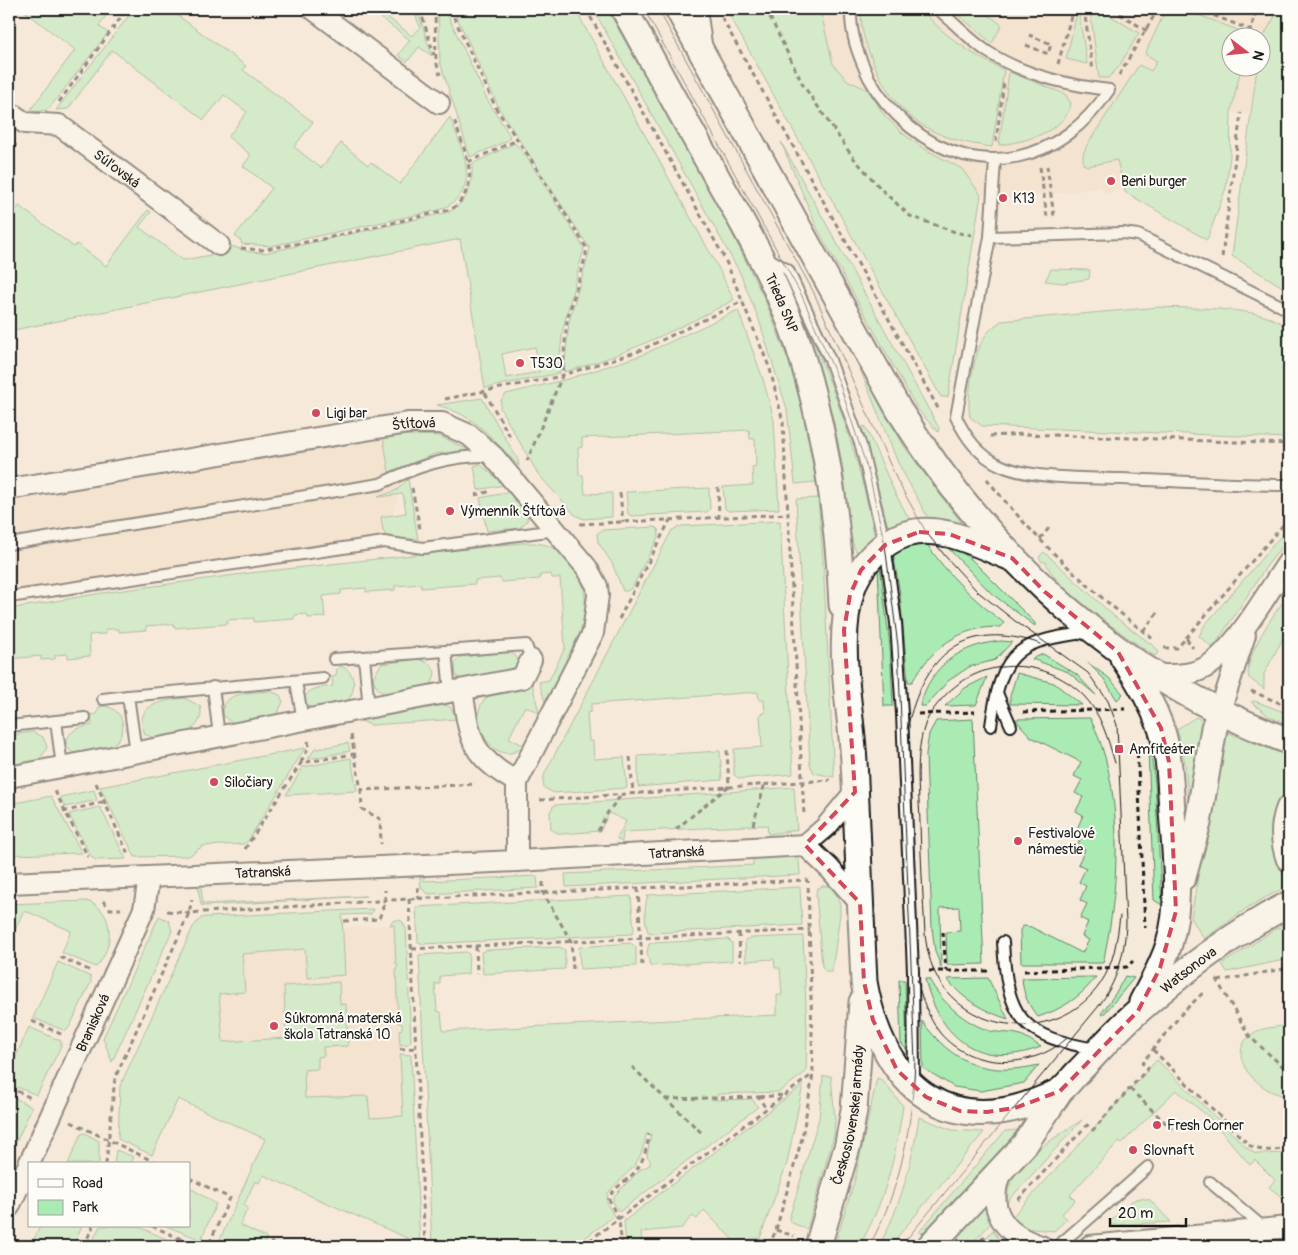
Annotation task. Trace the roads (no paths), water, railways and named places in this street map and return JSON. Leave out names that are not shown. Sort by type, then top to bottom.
[{"type":"street","points":[[313,9],[439,103]]},
{"type":"street","name":"Trieda SNP","points":[[624,9],[759,252],[796,339],[815,403],[830,475],[838,538],[844,630]]},
{"type":"street","points":[[678,9],[904,417],[950,484],[1012,558],[1045,592],[1118,652],[1220,711],[1289,741]]},
{"type":"street","points":[[696,9],[702,53]]},
{"type":"street","name":"Súľovská","points":[[9,112],[31,124],[59,125],[219,245]]},
{"type":"street","name":"Štítová","points":[[9,490],[418,423],[442,423],[469,435],[493,456],[556,530],[593,578],[598,595],[597,616],[592,633],[517,782]]},
{"type":"street","points":[[1012,558],[937,532],[908,534],[885,545],[869,560],[853,586],[844,630],[855,792],[864,982],[873,1020],[886,1052],[897,1070],[914,1087],[935,1103],[970,1112],[987,1112],[1015,1108],[1060,1091]]},
{"type":"street","points":[[1155,675],[1192,673],[1206,668],[1219,657],[1250,621],[1289,561]]},
{"type":"street","points":[[1138,1011],[1160,968],[1169,944],[1177,896],[1198,823],[1214,728],[1250,621]]},
{"type":"street","points":[[1118,652],[1149,701],[1161,728],[1165,744],[1169,762],[1177,896]]},
{"type":"street","points":[[9,777],[522,678],[530,660]]},
{"type":"street","points":[[456,691],[475,747],[493,767],[517,782],[518,861]]},
{"type":"street","points":[[855,792],[826,827],[805,845],[830,869],[860,903]]},
{"type":"street","points":[[1289,809],[1284,830],[1289,858]]},
{"type":"street","name":"Tatranská","points":[[9,883],[518,861],[805,845]]},
{"type":"street","name":"Branisková","points":[[30,1162],[47,1108],[144,909],[149,878]]},
{"type":"street","name":"Watsonova","points":[[1100,1050],[1138,1011],[1205,958],[1266,916],[1289,904]]},
{"type":"street","name":"Československej armády","points":[[818,1246],[848,1144],[854,1110],[864,982]]},
{"type":"street","points":[[930,1246],[1025,1144],[1060,1091],[1100,1050]]},
{"type":"street","name":"Branisková","points":[[9,1207],[28,1166]]},
{"type":"street","points":[[1002,1169],[995,1190],[995,1202],[1001,1219],[1018,1238],[1041,1246]]},
{"type":"street","points":[[1090,1246],[1289,1227]]},
{"type":"lane","points":[[852,9],[852,34],[862,64],[878,92],[894,113],[918,133],[944,148],[977,159],[995,160],[1012,158],[1041,148],[1066,136],[1095,111],[1109,90],[1096,89],[1054,79],[1007,62],[975,42],[938,9]]},
{"type":"lane","points":[[995,160],[990,238],[956,417],[977,450],[1012,470],[1026,473],[1091,478],[1289,485]]},
{"type":"lane","points":[[990,238],[1123,233],[1138,235],[1289,310]]},
{"type":"lane","points":[[759,252],[788,270],[820,336],[839,382],[861,446],[885,545],[898,646],[902,714],[913,971],[914,1087]]},
{"type":"lane","points":[[9,544],[380,484],[406,472],[441,460],[493,456]]},
{"type":"lane","points":[[9,597],[384,542],[423,548],[556,530]]},
{"type":"lane","points":[[991,726],[1002,675],[1022,649],[1051,638],[1093,632]]},
{"type":"lane","points":[[334,659],[526,645],[530,660]]},
{"type":"lane","points":[[446,651],[456,691]]},
{"type":"lane","points":[[364,657],[369,708]]},
{"type":"lane","points":[[103,699],[323,678]]},
{"type":"lane","points":[[296,682],[303,720]]},
{"type":"lane","points":[[214,687],[219,736]]},
{"type":"lane","points":[[997,692],[1011,726]]},
{"type":"lane","points":[[128,696],[136,752]]},
{"type":"lane","points":[[9,726],[85,718]]},
{"type":"lane","points":[[56,721],[56,768]]},
{"type":"lane","points":[[1003,942],[1009,992],[1029,1026],[1061,1043],[1100,1050]]},
{"type":"lane","points":[[1058,1246],[1148,1167]]},
{"type":"lane","points":[[1210,1182],[1266,1229]]},
{"type":"tram line","points":[[644,9],[802,296],[839,382],[869,474],[885,545],[898,646],[915,1062],[908,1134],[903,1157],[889,1203],[869,1246]]},
{"type":"tram line","points":[[658,9],[813,291],[897,480],[926,532],[977,591],[1015,621],[1088,673],[1108,701],[1117,725],[1126,923],[1122,957],[1115,978],[1098,1007],[901,1246]]},
{"type":"tram line","points":[[907,729],[914,703],[924,681],[936,663],[951,649],[969,640],[990,636],[1014,637],[1041,644]]},
{"type":"tram line","points":[[1115,763],[1107,736],[1099,718],[1083,695],[1067,682],[1049,673],[1030,668],[1010,666],[991,669],[973,675],[956,686],[941,700],[929,716],[922,734],[918,785],[927,948],[939,981],[959,1004],[979,1016],[1000,1023],[1022,1025],[1044,1022],[1065,1014],[1084,1002],[1105,976],[1114,952],[1120,916]]},
{"type":"tram line","points":[[917,980],[926,1008],[940,1033],[953,1045],[968,1054],[1001,1062],[1019,1060],[1036,1056],[1052,1049],[1066,1039]]},
{"type":"place","name":"Beni burger","points":[[1111,181]]},
{"type":"place","name":"K13","points":[[1003,198]]},
{"type":"place","name":"T530","points":[[520,363]]},
{"type":"place","name":"Ligi bar","points":[[316,413]]},
{"type":"place","name":"Výmenník Štítová","points":[[450,511]]},
{"type":"place","name":"Amfiteáter","points":[[1119,749]]},
{"type":"place","name":"Siločiary","points":[[214,782]]},
{"type":"place","name":"Festivalové námestie","points":[[1018,841]]},
{"type":"place","name":"Súkromná materská škola Tatranská 10","points":[[274,1026]]},
{"type":"place","name":"Fresh Corner","points":[[1157,1125]]},
{"type":"place","name":"Slovnaft","points":[[1133,1150]]}]
